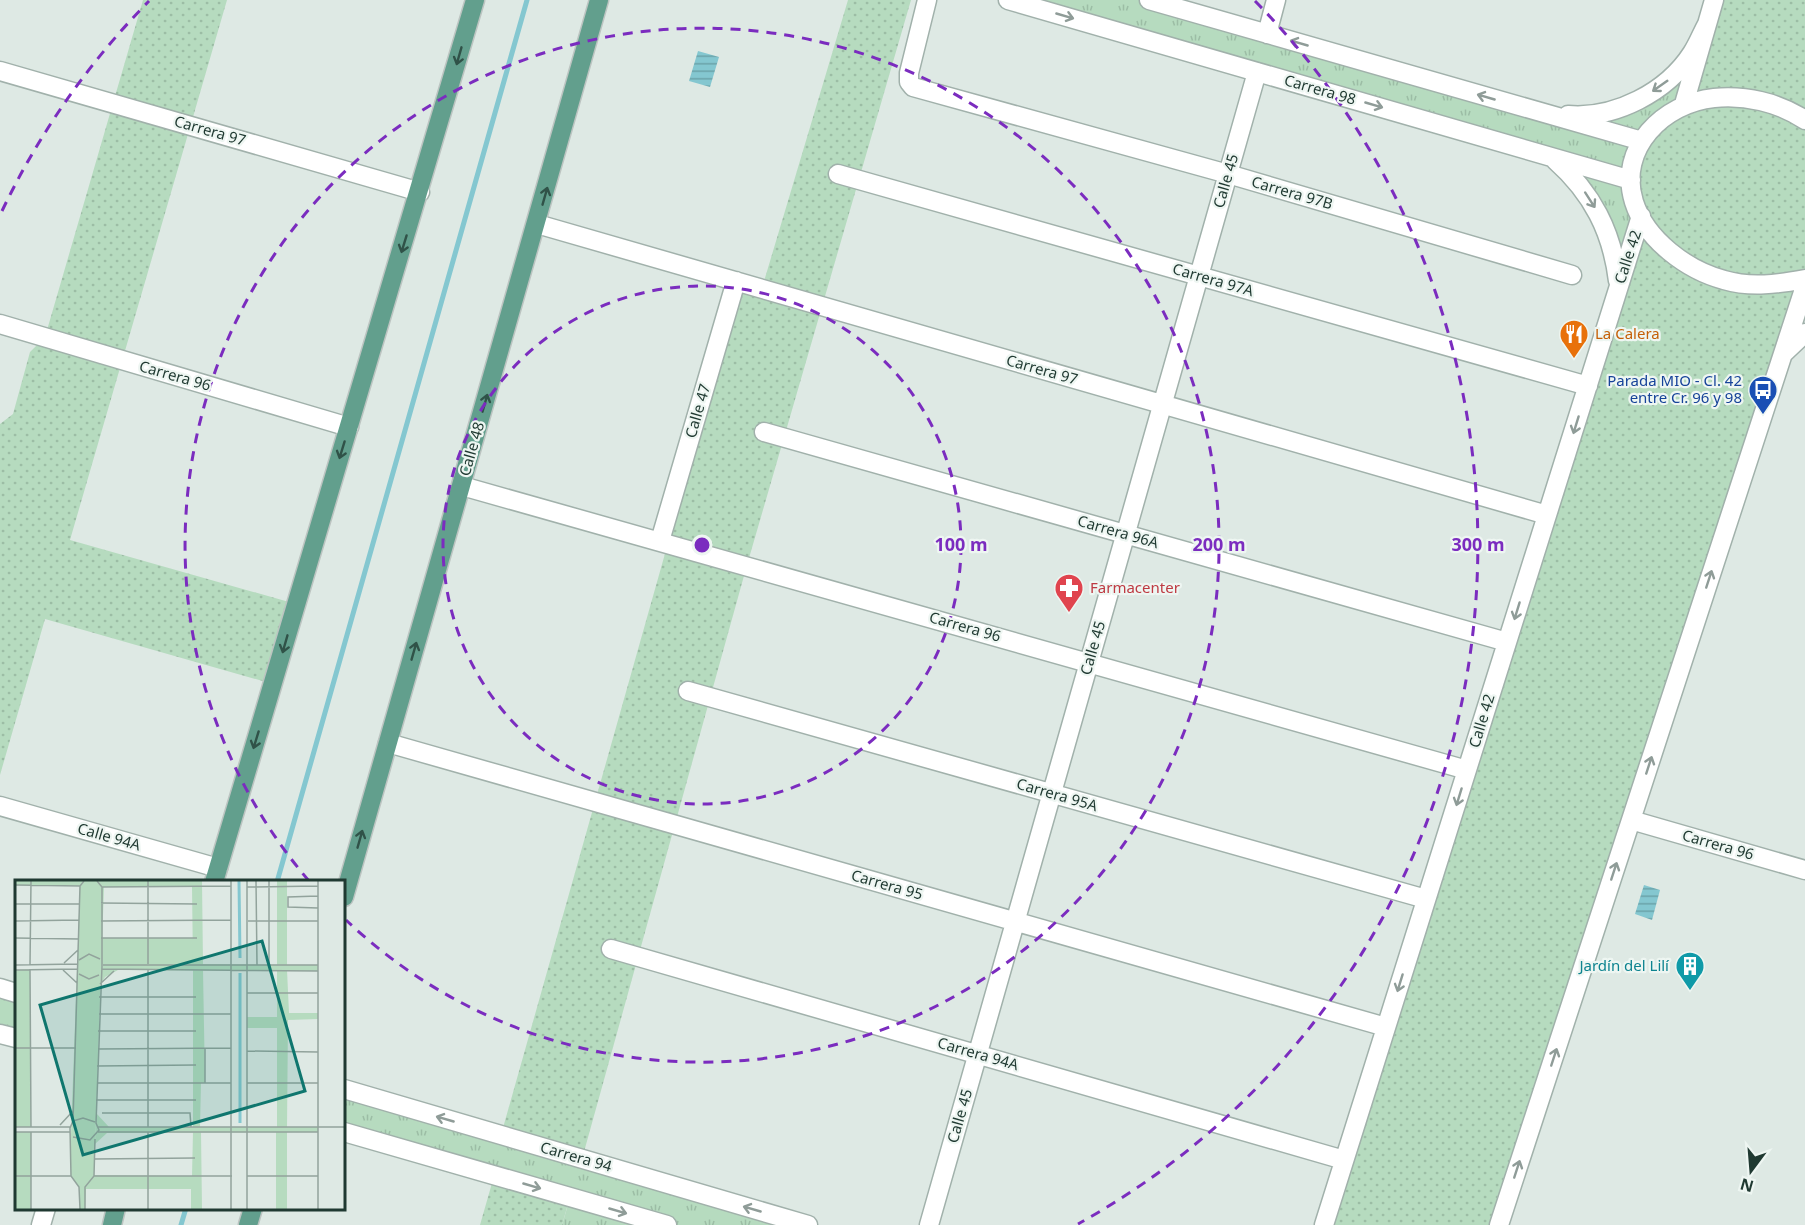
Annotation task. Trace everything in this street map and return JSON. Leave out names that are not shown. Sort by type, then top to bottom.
[{"type":"main road","points":[[216,875],[475,0]]},
{"type":"main road","name":"Calle 48","points":[[345,894],[599,0]]},
{"type":"main road","points":[[112,1225],[116,1210]]},
{"type":"main road","points":[[248,1225],[253,1210]]},
{"type":"street","name":"Carrera 97B","points":[[927,0],[909,73],[909,82],[913,87],[1228,174],[1572,275]]},
{"type":"street","name":"Carrera 98","points":[[1008,0],[1631,180]]},
{"type":"street","points":[[1149,0],[1642,141]]},
{"type":"street","points":[[1267,34],[1276,0]]},
{"type":"street","points":[[1683,104],[1714,0]]},
{"type":"street","points":[[1543,113],[1576,116],[1610,111],[1642,99],[1670,79],[1684,62],[1707,24]]},
{"type":"street","name":"Carrera 97","points":[[0,71],[420,192]]},
{"type":"street","name":"Calle 45","points":[[929,1225],[1257,72]]},
{"type":"street","points":[[1805,120],[1781,107],[1743,98],[1703,99],[1683,104],[1667,113],[1653,125],[1642,141],[1636,153],[1631,180],[1634,204],[1655,238],[1675,256],[1699,271],[1724,280],[1751,285],[1805,279]]},
{"type":"street","points":[[1551,156],[1574,177],[1597,211],[1606,229],[1615,258],[1618,289]]},
{"type":"street","name":"Carrera 97A","points":[[838,174],[1588,386]]},
{"type":"street","name":"Calle 42","points":[[1324,1225],[1641,216]]},
{"type":"street","name":"Carrera 97","points":[[537,224],[1547,515]]},
{"type":"street","name":"Calle 47","points":[[660,541],[736,281]]},
{"type":"street","points":[[1499,1225],[1805,286]]},
{"type":"street","name":"Carrera 96","points":[[0,324],[350,427]]},
{"type":"street","points":[[1783,354],[1805,333]]},
{"type":"street","name":"Carrera 96A","points":[[764,432],[1507,642]]},
{"type":"street","name":"Carrera 96","points":[[462,486],[1467,770]]},
{"type":"street","name":"Carrera 95A","points":[[688,691],[1426,899]]},
{"type":"street","name":"Carrera 95","points":[[388,743],[1386,1027]]},
{"type":"street","name":"Calle 94A","points":[[0,806],[216,875]]},
{"type":"street","name":"Carrera 96","points":[[1631,820],[1805,870]]},
{"type":"street","name":"Carrera 94A","points":[[611,949],[1344,1160]]},
{"type":"street","points":[[0,988],[15,993]]},
{"type":"street","points":[[0,1034],[15,1038]]},
{"type":"street","name":"Carrera 94","points":[[345,1089],[808,1225]]},
{"type":"street","points":[[345,1132],[667,1225]]},
{"type":"street","points":[[41,1225],[46,1210]]},
{"type":"green space","points":[[143,0],[227,0],[70,540],[296,604],[273,684],[45,619],[0,775],[0,424],[13,414],[30,352],[45,337]]},
{"type":"green space","points":[[848,0],[911,0],[747,565],[582,1159],[501,1135],[668,543],[736,281],[762,288]]},
{"type":"green space","points":[[1008,0],[1149,0],[1543,113],[1642,99],[1707,24],[1634,204],[1618,289],[1606,229],[1551,156]]},
{"type":"green space","points":[[1714,0],[1805,0],[1805,286],[1499,1225],[1324,1225],[1641,217],[1636,153],[1684,104]]},
{"type":"green space","points":[[0,988],[15,993],[15,1038],[0,1034]]},
{"type":"green space","points":[[345,1089],[808,1225],[562,1225],[570,1198],[345,1132]]},
{"type":"green space","points":[[494,1176],[570,1197],[562,1225],[480,1225]]},
{"type":"water","points":[[698,51],[719,57],[710,87],[689,81]]},
{"type":"water","points":[[1644,885],[1660,890],[1652,920],[1635,914]]},
{"type":"waterway","points":[[278,880],[527,0]]},
{"type":"waterway","points":[[181,1225],[185,1210]]},
{"type":"place","name":"La Calera","points":[[1574,360]]},
{"type":"place","name":"Parada MIO - Cl. 42 entre Cr. 96 y 98","points":[[1763,416]]},
{"type":"place","name":"Farmacenter","points":[[1069,614]]},
{"type":"place","name":"Jardín del Lilí","points":[[1690,992]]}]
